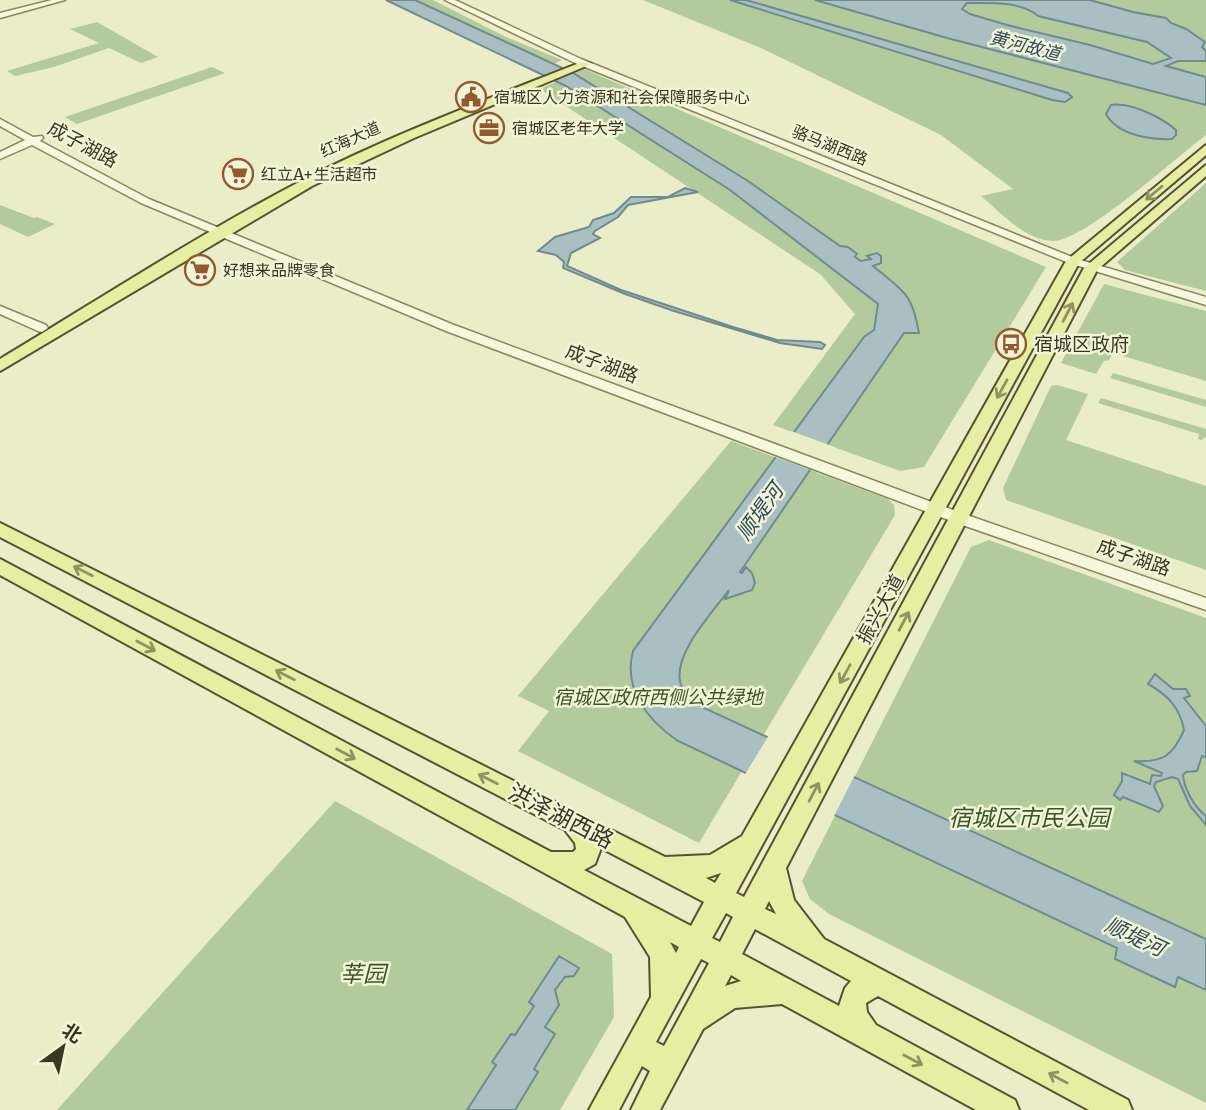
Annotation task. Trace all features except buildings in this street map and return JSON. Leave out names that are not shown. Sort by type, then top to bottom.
[{"type":"main road","name":"红海大道","points":[[0,353],[218,228],[319,178],[576,64]]},
{"type":"main road","name":"振兴大道","points":[[603,1110],[1073,261],[1206,149]]},
{"type":"main road","name":"振兴大道","points":[[645,1110],[1091,268],[1206,169]]},
{"type":"main road","name":"红海大道","points":[[0,366],[218,228]]},
{"type":"main road","name":"洪泽湖西路","points":[[0,529],[721,898],[1118,1110]]},
{"type":"main road","points":[[0,566],[1005,1110]]},
{"type":"main road","points":[[544,861],[568,865],[583,861],[589,853],[590,845],[585,835],[570,821]]},
{"type":"main road","points":[[655,864],[684,870],[714,866],[726,862],[758,832],[767,831],[790,837]]},
{"type":"main road","points":[[774,867],[778,893],[788,913],[799,929],[825,954]]},
{"type":"main road","points":[[629,907],[663,954],[662,1003]]},
{"type":"main road","points":[[866,1036],[854,1019],[853,1000],[857,992],[866,985],[878,983]]},
{"type":"main road","points":[[692,1020],[735,994],[758,991],[789,994]]},
{"type":"main road","points":[[635,1053],[645,1051],[654,1055],[662,1062],[665,1072]]},
{"type":"street","points":[[0,10],[40,0]]},
{"type":"street","points":[[0,16],[61,0]]},
{"type":"street","name":"骆马湖西路","points":[[449,0],[576,64],[1091,268],[1206,301]]},
{"type":"street","name":"成子湖路","points":[[0,113],[36,139]]},
{"type":"street","name":"成子湖路","points":[[0,122],[36,139],[145,201],[218,228],[450,328],[1206,604]]},
{"type":"street","points":[[0,156],[36,139]]},
{"type":"street","points":[[0,310],[41,328]]},
{"type":"street","name":"成子湖路","points":[[961,514],[1206,593]]},
{"type":"green space","points":[[415,0],[433,0],[504,36],[562,60],[554,64]]},
{"type":"green space","points":[[643,0],[1206,0],[1206,135],[1086,228],[1067,238],[1053,241],[1043,239],[1023,231],[981,196],[1013,189],[941,135],[761,48]]},
{"type":"green space","points":[[97,22],[158,57],[141,63],[109,48],[54,67],[15,76],[7,71],[99,43],[70,29]]},
{"type":"green space","points":[[212,67],[225,73],[77,124],[65,117]]},
{"type":"green space","points":[[584,69],[1046,267],[924,467],[900,471],[773,425],[855,314],[820,274],[540,89]]},
{"type":"green space","points":[[1206,183],[1206,291],[1125,270],[1117,262]]},
{"type":"green space","points":[[0,205],[55,224],[28,237],[0,224]]},
{"type":"green space","points":[[1104,284],[1206,311],[1206,381],[1113,353],[1096,374],[1061,363]]},
{"type":"green space","points":[[1113,373],[1206,400],[1206,407],[1110,378]]},
{"type":"green space","points":[[1057,385],[1088,394],[1066,440],[1206,486],[1206,570],[1006,500],[1003,488],[1051,386]]},
{"type":"green space","points":[[1101,398],[1206,429],[1206,437],[1201,440],[1198,439],[1199,434],[1098,403]]},
{"type":"green space","name":"宿城区政府西侧公共绿地","points":[[731,441],[888,499],[894,505],[895,515],[699,843],[518,751],[549,711],[518,696]]},
{"type":"green space","name":"宿城区市民公园","points":[[989,540],[1206,618],[1206,1103],[829,914],[810,899],[802,881],[971,547]]},
{"type":"green space","name":"莘园","points":[[335,801],[612,954],[614,1017],[560,1110],[57,1110]]},
{"type":"water","name":"顺堤河","points":[[386,0],[415,0],[573,73],[748,181],[840,246],[848,247],[861,261],[871,259],[867,256],[877,253],[881,256],[881,263],[873,266],[905,294],[913,309],[919,333],[904,333],[740,572],[746,567],[752,573],[755,583],[752,590],[725,599],[729,590],[695,635],[682,661],[679,674],[681,685],[688,695],[704,708],[1206,939],[1206,990],[1178,977],[1175,987],[1115,959],[1117,948],[678,741],[656,723],[635,691],[631,678],[633,651],[864,337],[874,330],[878,304],[730,190],[566,86]]},
{"type":"water","points":[[730,0],[746,0],[1068,93],[1072,97],[1065,102],[1052,100]]},
{"type":"water","name":"黄河故道","points":[[815,0],[1090,0],[1166,18],[1205,42],[1202,47],[1206,51],[1206,61],[1178,61],[1166,66],[1206,77],[1206,105],[947,38]],"holes":[[[967,3],[1014,5],[1038,16],[1147,42],[1171,58],[1153,64],[1007,25],[970,14],[962,9]]]},
{"type":"water","points":[[1111,105],[1127,106],[1154,116],[1176,130],[1176,135],[1172,139],[1154,138],[1126,131],[1118,127],[1106,114]]},
{"type":"water","points":[[685,188],[698,192],[628,205],[618,217],[595,231],[593,234],[600,238],[571,253],[567,266],[621,290],[733,327],[777,340],[820,342],[825,345],[822,349],[780,343],[674,311],[563,268],[564,262],[556,255],[538,251],[555,237],[589,227],[593,220],[614,213],[631,197],[668,197]]},
{"type":"water","points":[[1155,674],[1173,689],[1186,689],[1190,696],[1184,698],[1206,726],[1206,757],[1202,756],[1197,771],[1183,775],[1191,798],[1206,816],[1206,825],[1190,806],[1178,779],[1172,777],[1156,782],[1154,786],[1163,806],[1159,812],[1123,797],[1120,800],[1114,795],[1122,781],[1122,773],[1150,784],[1152,775],[1161,776],[1162,773],[1134,761],[1152,761],[1165,756],[1171,752],[1184,730],[1180,715],[1172,703],[1148,684]]},
{"type":"water","points":[[559,956],[579,968],[574,976],[565,977],[555,990],[559,1005],[545,1027],[555,1034],[534,1069],[538,1072],[515,1110],[467,1110],[496,1065],[492,1062],[511,1034],[515,1035],[534,1006],[529,1002]]},
{"type":"pier","points":[[791,431],[832,446],[814,471],[772,456]]},
{"type":"pier","points":[[769,735],[855,775],[833,818],[744,776]]},
{"type":"place","name":"宿城区人力资源和社会保障服务中心","points":[[471,97]]},
{"type":"place","name":"宿城区老年大学","points":[[489,128]]},
{"type":"place","name":"红立A+生活超市","points":[[238,174]]},
{"type":"place","name":"好想来品牌零食","points":[[200,270]]},
{"type":"place","name":"宿城区政府","points":[[1011,344]]}]
